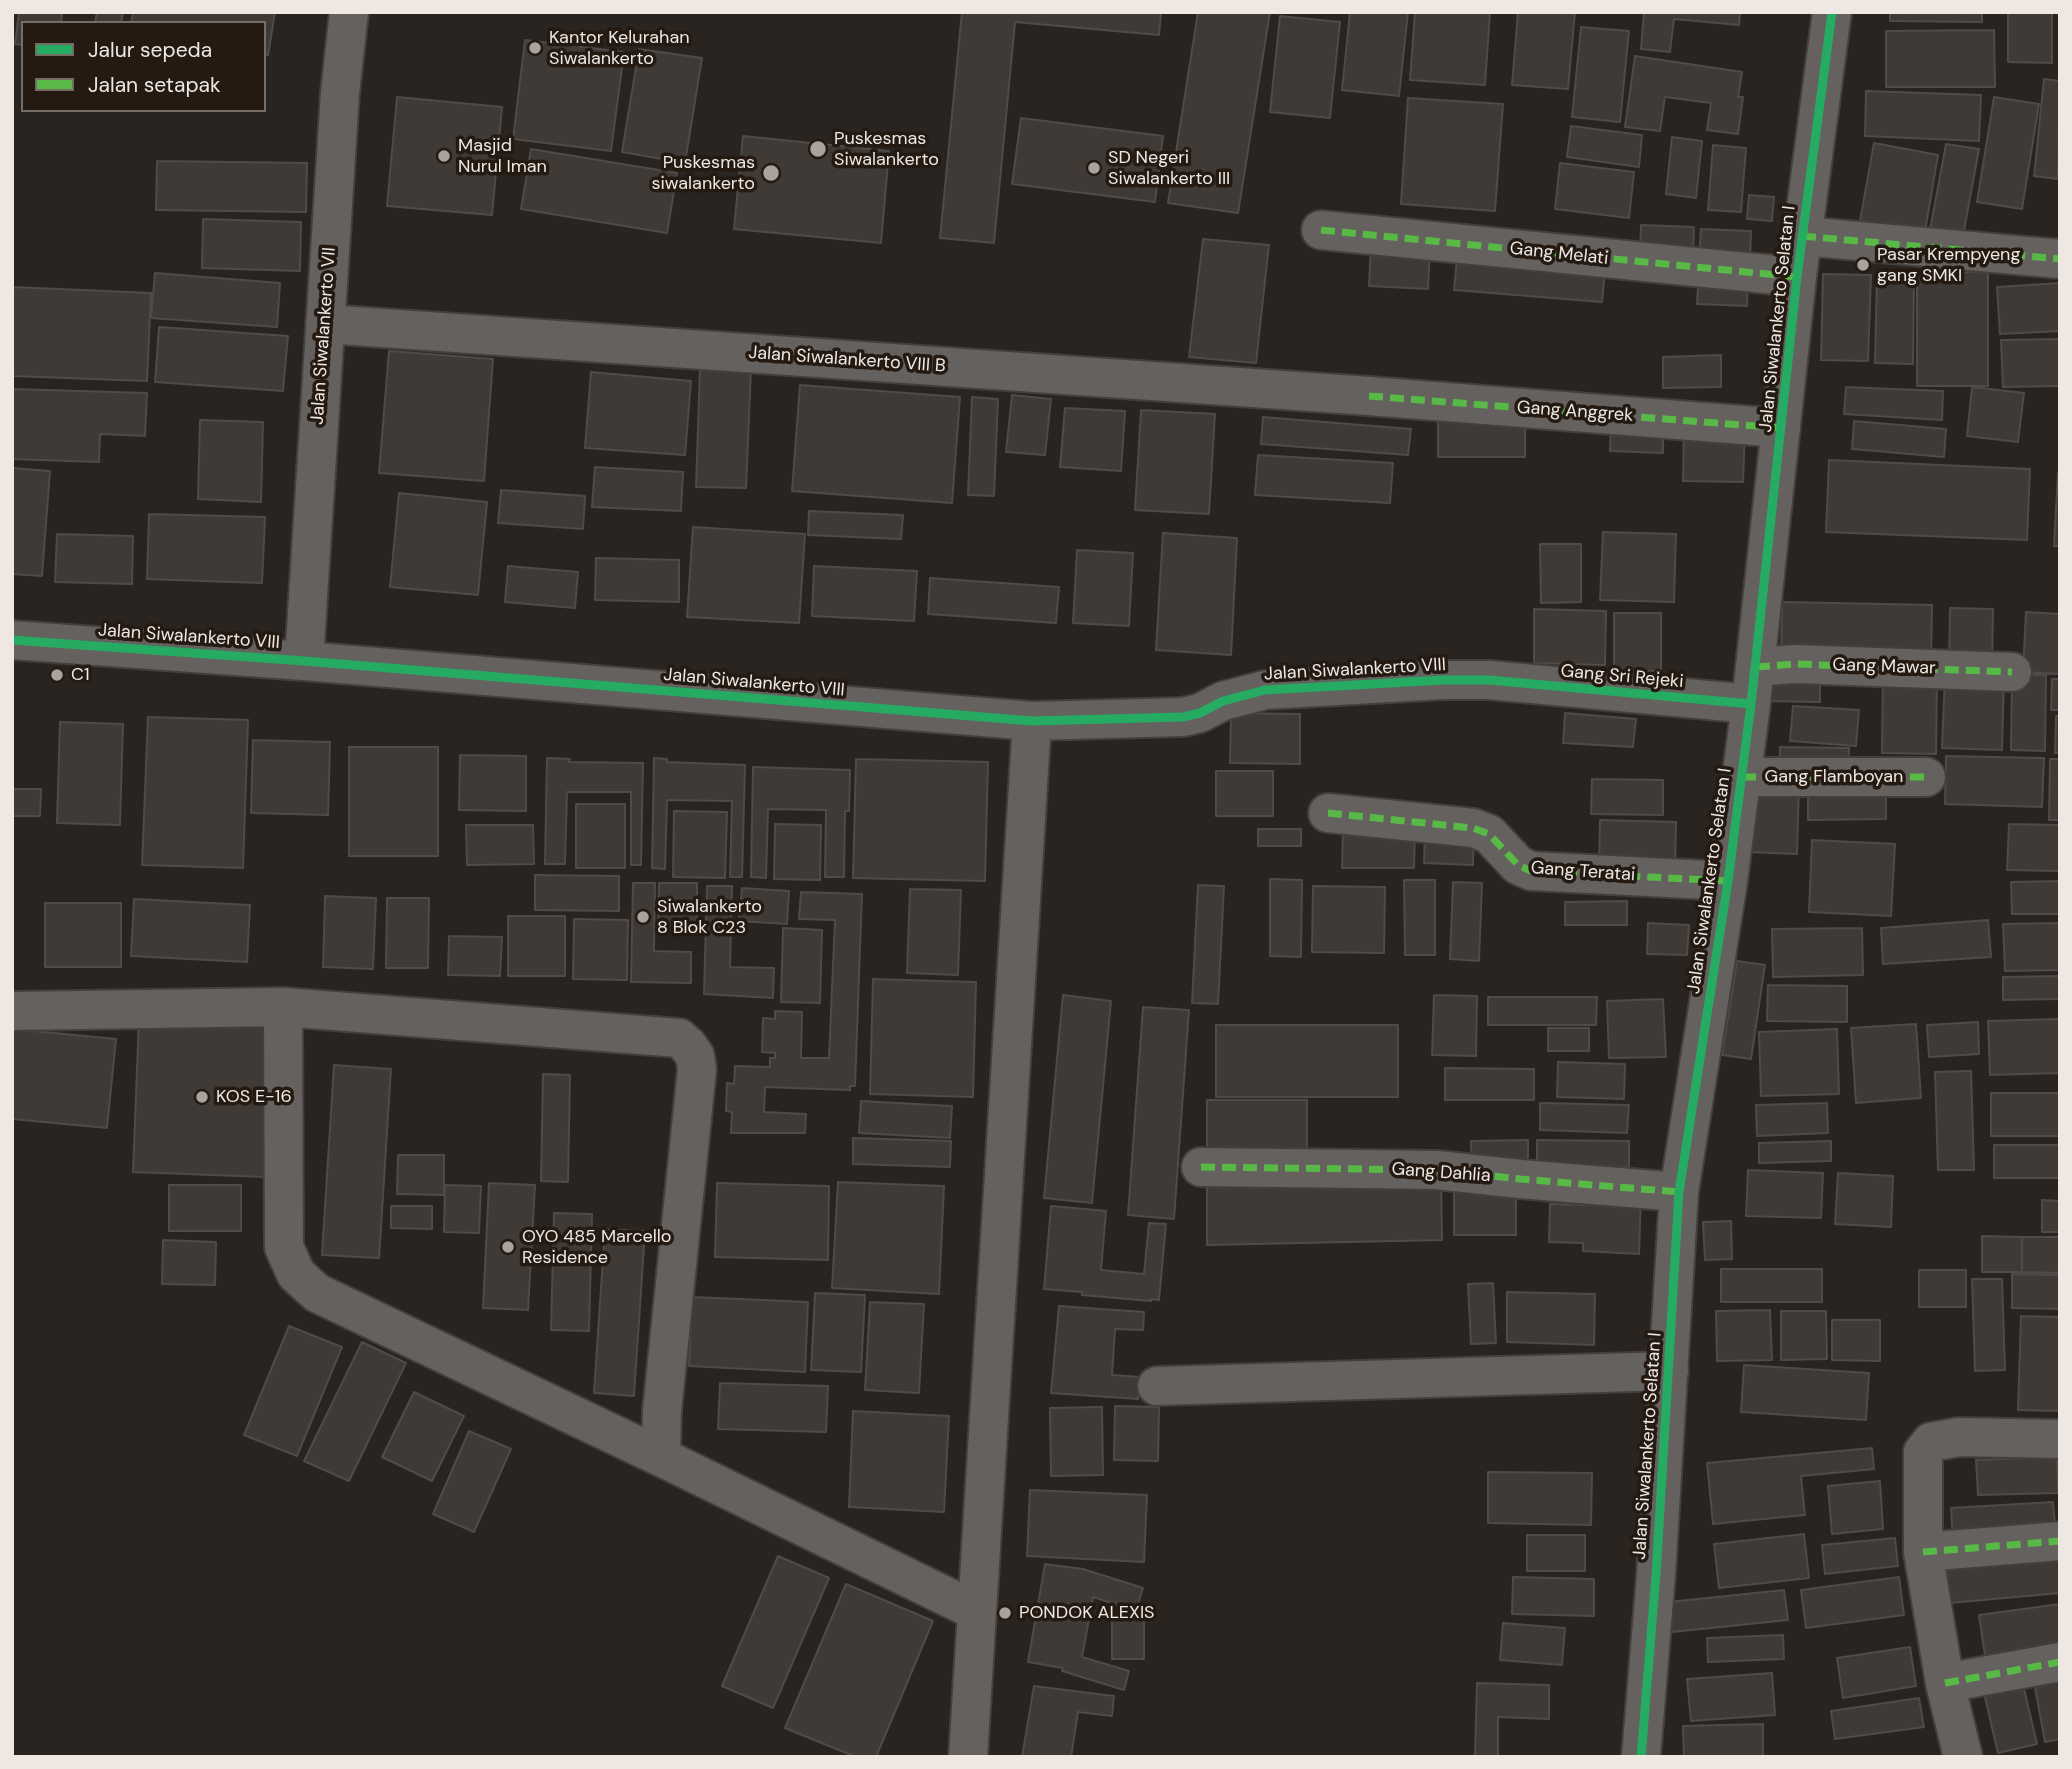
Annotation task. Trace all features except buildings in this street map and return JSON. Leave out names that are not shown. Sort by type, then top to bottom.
[{"type":"street","name":"Jalan Siwalankerto VII","points":[[303,661],[340,93],[349,12]]},
{"type":"street","name":"Jalan Siwalankerto Selatan I","points":[[1641,1757],[1656,1575],[1679,1192],[1728,881],[1756,667],[1797,277],[1832,12]]},
{"type":"street","name":"Gang Melati","points":[[1321,230],[1797,277]]},
{"type":"street","points":[[1802,236],[2060,259]]},
{"type":"street","name":"Jalan Siwalankerto VIII B","points":[[324,324],[1369,396]]},
{"type":"street","name":"Gang Anggrek","points":[[1369,396],[1781,428]]},
{"type":"street","name":"Jalan Siwalankerto VIII","points":[[12,640],[303,661],[1032,721],[1183,717],[1200,713],[1223,701],[1265,690],[1489,680]]},
{"type":"street","name":"Gang Mawar","points":[[1756,667],[1795,664],[2012,672]]},
{"type":"street","name":"Gang Sri Rejeki","points":[[1489,680],[1751,705]]},
{"type":"street","points":[[968,1757],[1032,721]]},
{"type":"street","name":"Gang Flamboyan","points":[[1741,777],[1926,777]]},
{"type":"street","name":"Gang Teratai","points":[[1328,813],[1473,828],[1489,834],[1518,865],[1531,871],[1728,881]]},
{"type":"street","points":[[282,1007],[284,1247],[296,1274],[317,1293],[976,1611]]},
{"type":"street","points":[[12,1012],[282,1007],[679,1038],[695,1056],[697,1069],[662,1411],[661,1457]]},
{"type":"street","name":"Gang Dahlia","points":[[1201,1167],[1437,1170],[1679,1192]]},
{"type":"street","points":[[1157,1386],[1669,1371]]},
{"type":"street","points":[[1963,1757],[1945,1684],[1923,1552],[1923,1452],[1931,1442],[1959,1437],[2060,1439]]},
{"type":"street","points":[[1923,1552],[2060,1541]]},
{"type":"street","points":[[1945,1684],[2060,1662]]},
{"type":"marked path","points":[[1321,230],[1797,277]]},
{"type":"marked path","points":[[1802,236],[2060,259]]},
{"type":"marked path","points":[[1369,396],[1781,428]]},
{"type":"marked path","points":[[1756,667],[1795,664],[2012,672]]},
{"type":"marked path","points":[[1742,777],[1926,777]]},
{"type":"marked path","points":[[1328,813],[1473,828],[1489,834],[1518,865],[1531,871],[1728,881]]},
{"type":"marked path","points":[[1201,1167],[1437,1170],[1679,1192]]},
{"type":"marked path","points":[[1923,1552],[2060,1541]]},
{"type":"marked path","points":[[1945,1683],[2060,1662]]},
{"type":"cycle path","points":[[1641,1757],[1656,1575],[1679,1192],[1728,881],[1751,704],[1797,277],[1832,12]]},
{"type":"cycle path","points":[[12,640],[304,661],[1032,721],[1183,717],[1200,713],[1223,701],[1265,690],[1444,680],[1489,680],[1751,704]]},
{"type":"place","name":"Kantor Kelurahan Siwalankerto","points":[[535,48]]},
{"type":"place","name":"Puskesmas Siwalankerto","points":[[818,149]]},
{"type":"place","name":"Masjid Nurul Iman","points":[[444,156]]},
{"type":"place","name":"SD Negeri Siwalankerto III","points":[[1094,168]]},
{"type":"place","name":"Puskesmas siwalankerto","points":[[771,173]]},
{"type":"place","name":"Pasar Krempyeng gang SMKI","points":[[1863,265]]},
{"type":"place","name":"C1","points":[[57,675]]},
{"type":"place","name":"Siwalankerto 8 Blok C23","points":[[643,917]]},
{"type":"place","name":"KOS E-16","points":[[202,1097]]},
{"type":"place","name":"OYO 485 Marcello Residence","points":[[508,1247]]},
{"type":"place","name":"PONDOK ALEXIS","points":[[1005,1613]]}]
